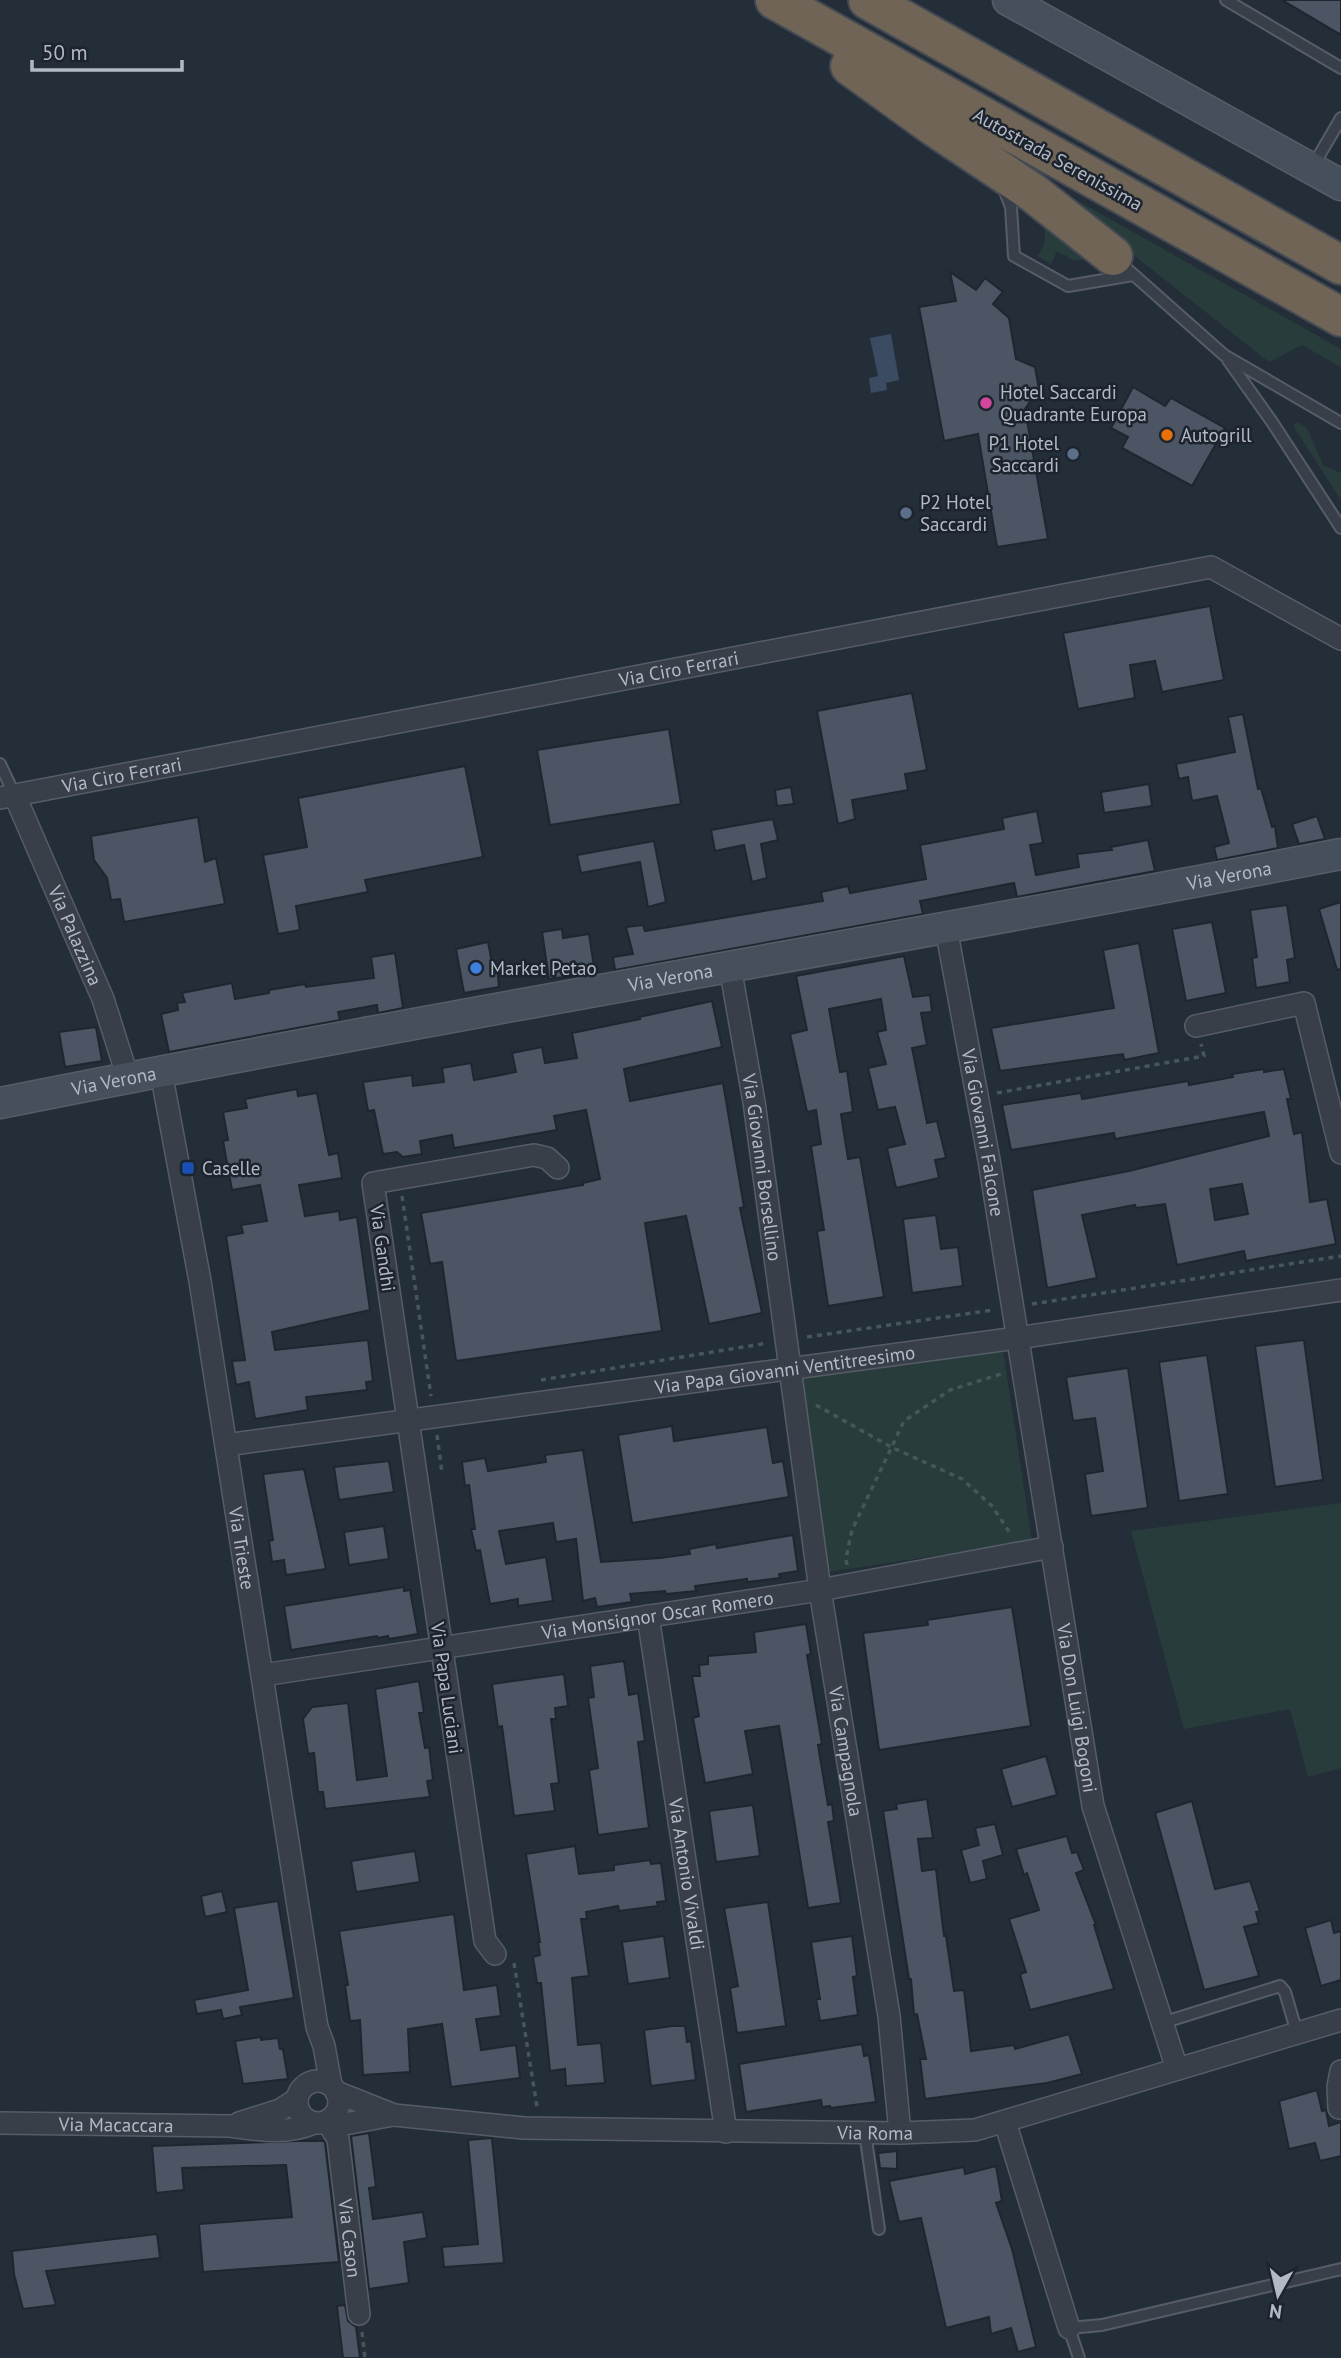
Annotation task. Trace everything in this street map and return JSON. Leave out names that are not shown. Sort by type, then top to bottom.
[{"type":"highway","points":[[775,0],[855,70],[1032,192],[1123,266]]},
{"type":"highway","name":"Autostrada Serenissima","points":[[775,0],[1341,317]]},
{"type":"highway","points":[[868,0],[1341,265]]},
{"type":"street","points":[[1009,0],[1341,185]]},
{"type":"street","name":"Via Ciro Ferrari","points":[[7,797],[1210,566],[1341,639]]},
{"type":"street","name":"Via Palazzina","points":[[7,797],[103,999],[128,1078]]},
{"type":"street","name":"Via Verona","points":[[0,1103],[1341,854]]},
{"type":"street","name":"Via Giovanni Falcone","points":[[946,928],[1017,1338]]},
{"type":"street","name":"Via Giovanni Borsellino","points":[[730,967],[754,1102],[789,1368]]},
{"type":"street","points":[[1196,1026],[1304,1003],[1341,1153]]},
{"type":"street","name":"Via Trieste","points":[[161,1072],[200,1282],[317,2026],[333,2089]]},
{"type":"street","name":"Via Gandhi","points":[[408,1419],[373,1183],[534,1155],[547,1157],[558,1168]]},
{"type":"street","name":"Via Papa Giovanni Ventitreesimo","points":[[226,1444],[1017,1338],[1341,1290]]},
{"type":"street","name":"Via Don Luigi Bogoni","points":[[1017,1338],[1093,1806],[1177,2069]]},
{"type":"street","name":"Via Campagnola","points":[[789,1368],[820,1590],[888,2016],[900,2133]]},
{"type":"street","name":"Via Papa Luciani","points":[[408,1419],[485,1941],[494,1952]]},
{"type":"street","name":"Via Monsignor Oscar Romero","points":[[263,1675],[820,1590],[1052,1547]]},
{"type":"street","name":"Via Antonio Vivaldi","points":[[648,1616],[726,2132]]},
{"type":"street","name":"Via Roma","points":[[324,2121],[345,2124],[394,2115],[540,2128],[864,2133],[975,2130],[1341,2020]]},
{"type":"street","name":"Via Trieste","points":[[302,2092],[317,2026]]},
{"type":"street","points":[[1339,2108],[1338,2087],[1341,2071]]},
{"type":"street","points":[[314,2081],[323,2082],[333,2089],[338,2107],[324,2121],[301,2115],[302,2092],[314,2081]]},
{"type":"street","name":"Via Roma","points":[[333,2089],[394,2115]]},
{"type":"street","name":"Via Macaccara","points":[[230,2126],[280,2110],[302,2092]]},
{"type":"street","name":"Via Macaccara","points":[[0,2123],[230,2126],[262,2131],[300,2129],[324,2121]]},
{"type":"street","name":"Via Cason","points":[[324,2121],[338,2139],[359,2314]]},
{"type":"street","points":[[1005,2122],[1069,2328]]},
{"type":"lane","points":[[1226,0],[1341,68]]},
{"type":"lane","points":[[1312,169],[1341,118]]},
{"type":"lane","points":[[986,160],[1008,196],[1013,218],[1014,256],[1068,286],[1123,266],[1224,355],[1341,423]]},
{"type":"lane","points":[[1224,355],[1272,422],[1341,528]]},
{"type":"lane","points":[[0,764],[7,797]]},
{"type":"lane","points":[[1162,2023],[1280,1986],[1297,2033]]},
{"type":"lane","points":[[864,2133],[879,2229]]},
{"type":"lane","points":[[1079,2358],[1069,2328],[1102,2325],[1341,2269]]},
{"type":"path","points":[[977,1096],[1204,1056],[1196,1026]]},
{"type":"path","points":[[399,1178],[431,1397]]},
{"type":"path","points":[[540,1380],[1341,1256]]},
{"type":"path","points":[[850,1584],[846,1558],[852,1530],[904,1421],[950,1390],[1022,1368]]},
{"type":"path","points":[[794,1402],[818,1406],[891,1447],[962,1479],[992,1506],[1023,1552]]},
{"type":"path","points":[[494,1952],[512,1948],[540,2128]]},
{"type":"path","points":[[359,2314],[365,2358]]},
{"type":"shaded area","points":[[1069,196],[1341,349],[1341,367],[1302,345],[1269,362],[1065,201]]},
{"type":"shaded area","points":[[1042,220],[1108,261],[1074,261],[1057,251],[1051,264],[1037,256],[1045,239]]},
{"type":"shaded area","points":[[1298,422],[1308,430],[1323,465],[1341,473],[1341,500],[1295,429],[1294,425]]},
{"type":"shaded area","points":[[1003,1350],[1032,1541],[828,1572],[800,1379]]},
{"type":"shaded area","points":[[1341,1503],[1341,1768],[1308,1777],[1290,1709],[1184,1729],[1131,1531]]},
{"type":"water","points":[[891,334],[899,380],[886,383],[887,390],[871,393],[869,378],[878,376],[870,338]]},
{"type":"building","points":[[1282,0],[1341,0],[1341,35]]},
{"type":"building","points":[[950,272],[976,290],[985,278],[1003,292],[993,304],[1009,318],[1016,359],[1035,367],[1039,389],[1025,409],[1048,539],[997,547],[978,434],[944,441],[919,307],[956,301]]},
{"type":"building","points":[[1133,387],[1165,406],[1171,398],[1225,428],[1192,486],[1122,448],[1128,437],[1111,428]]},
{"type":"building","points":[[1210,606],[1224,680],[1162,692],[1155,661],[1130,665],[1135,698],[1078,709],[1063,633]]},
{"type":"building","points":[[912,693],[927,770],[905,774],[908,790],[852,800],[855,819],[838,824],[817,711]]},
{"type":"building","points":[[1243,714],[1258,789],[1261,788],[1272,827],[1275,826],[1278,848],[1217,860],[1214,847],[1229,843],[1217,796],[1192,801],[1188,777],[1179,779],[1176,764],[1235,752],[1228,717]]},
{"type":"building","points":[[669,729],[681,804],[550,825],[537,750]]},
{"type":"building","points":[[465,766],[483,857],[365,880],[368,892],[296,906],[300,930],[278,934],[263,855],[307,847],[298,798]]},
{"type":"building","points":[[1149,784],[1152,806],[1104,813],[1101,792]]},
{"type":"building","points":[[791,787],[794,804],[777,806],[775,790]]},
{"type":"building","points":[[1037,811],[1043,843],[1030,845],[1036,875],[1079,867],[1077,854],[1112,850],[1111,847],[1148,840],[1155,871],[1017,897],[1014,883],[920,901],[923,914],[615,970],[613,957],[633,954],[626,927],[643,925],[645,931],[823,901],[821,892],[848,886],[850,893],[926,879],[920,845],[1004,829],[1002,818]]},
{"type":"building","points":[[1317,816],[1325,839],[1299,844],[1292,824]]},
{"type":"building","points":[[198,817],[205,862],[216,858],[225,904],[124,922],[120,899],[111,900],[107,878],[94,860],[91,836]]},
{"type":"building","points":[[773,819],[778,840],[761,844],[767,878],[752,882],[744,845],[715,851],[711,830]]},
{"type":"building","points":[[654,841],[666,902],[648,907],[640,862],[581,873],[577,855]]},
{"type":"building","points":[[1341,902],[1341,969],[1337,970],[1319,909]]},
{"type":"building","points":[[1287,905],[1295,958],[1287,960],[1290,982],[1256,988],[1252,958],[1257,957],[1250,910]]},
{"type":"building","points":[[1212,922],[1226,993],[1186,1001],[1172,929]]},
{"type":"building","points":[[562,929],[563,938],[589,934],[595,973],[549,979],[542,932]]},
{"type":"building","name":"Market Petao","points":[[488,942],[493,968],[497,967],[499,987],[464,993],[456,949]]},
{"type":"building","points":[[1139,943],[1159,1053],[1124,1060],[1123,1054],[1000,1071],[991,1028],[1114,1008],[1103,950]]},
{"type":"building","points":[[395,953],[403,1008],[378,1013],[377,1005],[338,1012],[340,1020],[169,1052],[161,1014],[178,1010],[177,1003],[185,1002],[182,993],[232,983],[235,999],[305,984],[306,987],[374,978],[371,957]]},
{"type":"building","points":[[904,956],[913,997],[930,995],[932,1012],[921,1013],[927,1045],[912,1048],[927,1123],[937,1121],[946,1158],[935,1160],[939,1178],[896,1188],[887,1148],[905,1144],[895,1107],[878,1110],[868,1068],[886,1064],[877,1032],[886,1030],[881,999],[829,1009],[840,1072],[847,1071],[853,1112],[841,1114],[848,1159],[860,1157],[884,1297],[828,1306],[817,1231],[824,1230],[811,1146],[821,1144],[816,1110],[807,1112],[790,1034],[807,1030],[796,976]]},
{"type":"building","points":[[712,1001],[722,1047],[624,1069],[630,1101],[723,1083],[744,1207],[740,1208],[762,1313],[709,1324],[686,1216],[645,1223],[662,1331],[456,1361],[442,1262],[430,1264],[421,1213],[583,1185],[600,1179],[586,1110],[554,1116],[557,1130],[454,1148],[452,1135],[420,1141],[422,1154],[403,1157],[397,1152],[383,1154],[374,1110],[368,1111],[363,1082],[412,1075],[413,1086],[444,1082],[442,1068],[471,1063],[474,1080],[516,1072],[512,1053],[542,1047],[545,1063],[577,1058],[572,1033]]},
{"type":"building","points":[[96,1027],[102,1061],[65,1067],[59,1032]]},
{"type":"building","points":[[1284,1069],[1291,1099],[1287,1099],[1294,1134],[1302,1132],[1310,1202],[1327,1199],[1336,1244],[1246,1261],[1244,1251],[1177,1265],[1165,1204],[1136,1208],[1135,1205],[1082,1215],[1097,1278],[1047,1288],[1032,1190],[1129,1171],[1269,1136],[1264,1112],[1115,1139],[1114,1133],[1011,1150],[1002,1105],[1081,1093],[1082,1099],[1188,1081],[1189,1085],[1233,1077],[1232,1074]],"holes":[[[1242,1184],[1248,1214],[1215,1220],[1210,1189]]]},
{"type":"building","points":[[297,1089],[298,1096],[317,1093],[329,1155],[338,1153],[342,1178],[299,1185],[305,1216],[339,1211],[340,1220],[357,1217],[370,1310],[272,1332],[275,1350],[368,1340],[373,1381],[366,1382],[367,1390],[306,1397],[308,1410],[255,1419],[249,1382],[236,1385],[232,1361],[245,1360],[226,1236],[243,1233],[241,1225],[267,1221],[260,1185],[232,1190],[223,1141],[228,1140],[223,1112],[247,1108],[245,1099]]},
{"type":"building","points":[[936,1215],[941,1249],[958,1247],[963,1286],[912,1293],[903,1219]]},
{"type":"building","points":[[1304,1340],[1323,1480],[1275,1487],[1255,1346]]},
{"type":"building","points":[[1207,1355],[1228,1494],[1179,1501],[1159,1362]]},
{"type":"building","points":[[1128,1368],[1148,1508],[1091,1516],[1085,1474],[1103,1471],[1095,1418],[1073,1421],[1066,1377]]},
{"type":"building","points":[[672,1426],[674,1441],[767,1427],[773,1463],[783,1461],[789,1497],[632,1523],[618,1435]]},
{"type":"building","points":[[583,1450],[601,1562],[690,1554],[689,1549],[716,1544],[717,1548],[793,1535],[798,1571],[779,1574],[780,1578],[695,1586],[696,1591],[630,1594],[632,1602],[597,1607],[595,1598],[583,1601],[576,1539],[556,1542],[553,1523],[499,1531],[506,1564],[546,1557],[553,1601],[518,1606],[518,1599],[490,1604],[480,1550],[476,1551],[471,1529],[475,1529],[469,1485],[465,1486],[462,1462],[485,1458],[488,1471],[546,1462],[545,1455]]},
{"type":"building","points":[[389,1461],[394,1492],[339,1500],[334,1467]]},
{"type":"building","points":[[304,1469],[326,1569],[286,1575],[284,1560],[272,1562],[269,1541],[273,1540],[263,1474]]},
{"type":"building","points":[[384,1526],[389,1559],[349,1565],[344,1532]]},
{"type":"building","points":[[404,1587],[404,1591],[410,1590],[418,1634],[389,1639],[388,1636],[377,1636],[291,1650],[284,1606]]},
{"type":"building","points":[[1012,1607],[1031,1726],[879,1750],[863,1633],[928,1625],[927,1620]]},
{"type":"building","points":[[806,1624],[811,1654],[807,1655],[822,1744],[818,1745],[828,1805],[832,1804],[834,1821],[828,1822],[841,1903],[808,1908],[779,1726],[745,1731],[753,1774],[705,1783],[693,1718],[699,1716],[692,1676],[700,1676],[699,1665],[708,1664],[708,1656],[756,1652],[754,1632]]},
{"type":"building","points":[[624,1661],[629,1695],[638,1693],[645,1741],[638,1742],[649,1828],[598,1835],[589,1770],[598,1768],[588,1698],[594,1697],[590,1666]]},
{"type":"building","points":[[564,1674],[568,1706],[555,1708],[556,1719],[551,1719],[559,1783],[551,1784],[555,1811],[514,1816],[502,1726],[498,1727],[492,1684]]},
{"type":"building","points":[[419,1681],[424,1713],[419,1713],[425,1748],[429,1747],[433,1780],[427,1781],[430,1797],[325,1809],[323,1792],[318,1792],[314,1753],[308,1754],[303,1719],[312,1707],[348,1703],[357,1780],[387,1776],[375,1689]]},
{"type":"building","points":[[1046,1756],[1057,1795],[1012,1807],[1001,1769]]},
{"type":"building","points":[[927,1799],[933,1838],[918,1839],[922,1871],[936,1869],[954,1991],[964,1990],[971,2051],[1014,2045],[1015,2049],[1069,2034],[1082,2074],[1047,2083],[925,2099],[920,2059],[926,2059],[917,2014],[914,2015],[911,1979],[883,1811],[897,1809],[896,1804]]},
{"type":"building","points":[[1192,1801],[1215,1889],[1250,1881],[1260,1911],[1256,1912],[1259,1923],[1244,1927],[1259,1976],[1204,1990],[1155,1813]]},
{"type":"building","points":[[753,1805],[760,1856],[716,1862],[709,1811]]},
{"type":"building","points":[[995,1824],[1003,1855],[983,1861],[987,1879],[970,1883],[961,1850],[979,1845],[975,1828]]},
{"type":"building","points":[[1067,1836],[1072,1853],[1077,1852],[1084,1870],[1076,1873],[1096,1925],[1114,1989],[1030,2010],[1020,1974],[1026,1972],[1009,1919],[1039,1910],[1016,1849]]},
{"type":"building","points":[[575,1846],[579,1874],[614,1870],[614,1865],[650,1860],[651,1864],[661,1863],[666,1901],[657,1902],[658,1906],[619,1911],[618,1906],[586,1912],[587,1919],[581,1919],[589,1976],[572,1978],[578,2045],[601,2043],[605,2083],[566,2086],[565,2069],[550,2071],[541,1983],[537,1983],[533,1957],[540,1955],[540,1942],[526,1854]]},
{"type":"building","points":[[415,1851],[420,1882],[356,1892],[351,1861]]},
{"type":"building","points":[[222,1891],[227,1912],[205,1917],[201,1896]]},
{"type":"building","points":[[278,1901],[294,1998],[240,2007],[242,2015],[223,2019],[221,2010],[197,2014],[194,2000],[248,1990],[234,1908]]},
{"type":"building","points":[[768,1902],[786,2026],[737,2033],[730,1988],[738,1986],[724,1908]]},
{"type":"building","points":[[454,1914],[464,1990],[497,1985],[501,2016],[476,2019],[481,2050],[516,2045],[520,2078],[451,2087],[442,2024],[408,2029],[410,2072],[363,2075],[360,2020],[350,2021],[345,1985],[348,1985],[339,1931]]},
{"type":"building","points":[[1331,1920],[1334,1933],[1341,1931],[1341,1980],[1321,1986],[1305,1928]]},
{"type":"building","points":[[664,1936],[670,1978],[628,1984],[622,1942]]},
{"type":"building","points":[[852,1936],[857,1976],[853,1977],[858,2015],[820,2021],[816,1999],[820,1999],[811,1942]]},
{"type":"building","points":[[685,2026],[687,2042],[691,2041],[696,2080],[651,2086],[644,2030]]},
{"type":"building","points":[[261,2037],[261,2040],[278,2038],[280,2049],[283,2049],[288,2079],[243,2084],[235,2041]]},
{"type":"building","points":[[862,2044],[864,2056],[869,2055],[876,2102],[831,2108],[822,2107],[821,2100],[746,2112],[739,2064]]},
{"type":"building","points":[[1317,2090],[1322,2111],[1326,2110],[1329,2126],[1341,2122],[1341,2156],[1320,2161],[1315,2143],[1289,2149],[1279,2101]]},
{"type":"building","points":[[369,2133],[376,2187],[369,2188],[373,2219],[423,2212],[427,2238],[404,2242],[409,2283],[369,2289],[351,2136]]},
{"type":"building","points":[[492,2138],[504,2263],[444,2267],[442,2247],[478,2244],[468,2140]]},
{"type":"building","points":[[298,2141],[325,2143],[339,2262],[203,2272],[199,2224],[292,2217],[286,2165],[182,2168],[184,2190],[156,2193],[152,2146]]},
{"type":"building","points":[[897,2151],[897,2169],[880,2168],[878,2153]]},
{"type":"building","points":[[996,2166],[1002,2201],[996,2203],[1012,2249],[1036,2347],[1018,2352],[1011,2328],[991,2334],[989,2317],[946,2328],[921,2218],[899,2222],[889,2181],[964,2167],[965,2174]]},
{"type":"building","points":[[157,2234],[160,2258],[46,2271],[56,2305],[23,2309],[14,2274],[12,2251]]},
{"type":"building","points":[[345,2305],[348,2321],[356,2327],[360,2358],[343,2358],[337,2306]]},
{"type":"place","name":"Hotel Saccardi Quadrante Europa","points":[[986,403]]},
{"type":"place","name":"Autogrill","points":[[1167,435]]},
{"type":"place","name":"P1 Hotel Saccardi","points":[[1073,454]]},
{"type":"place","name":"P2 Hotel Saccardi","points":[[906,513]]},
{"type":"place","name":"Market Petao","points":[[476,968]]},
{"type":"place","name":"Caselle","points":[[188,1168]]}]
